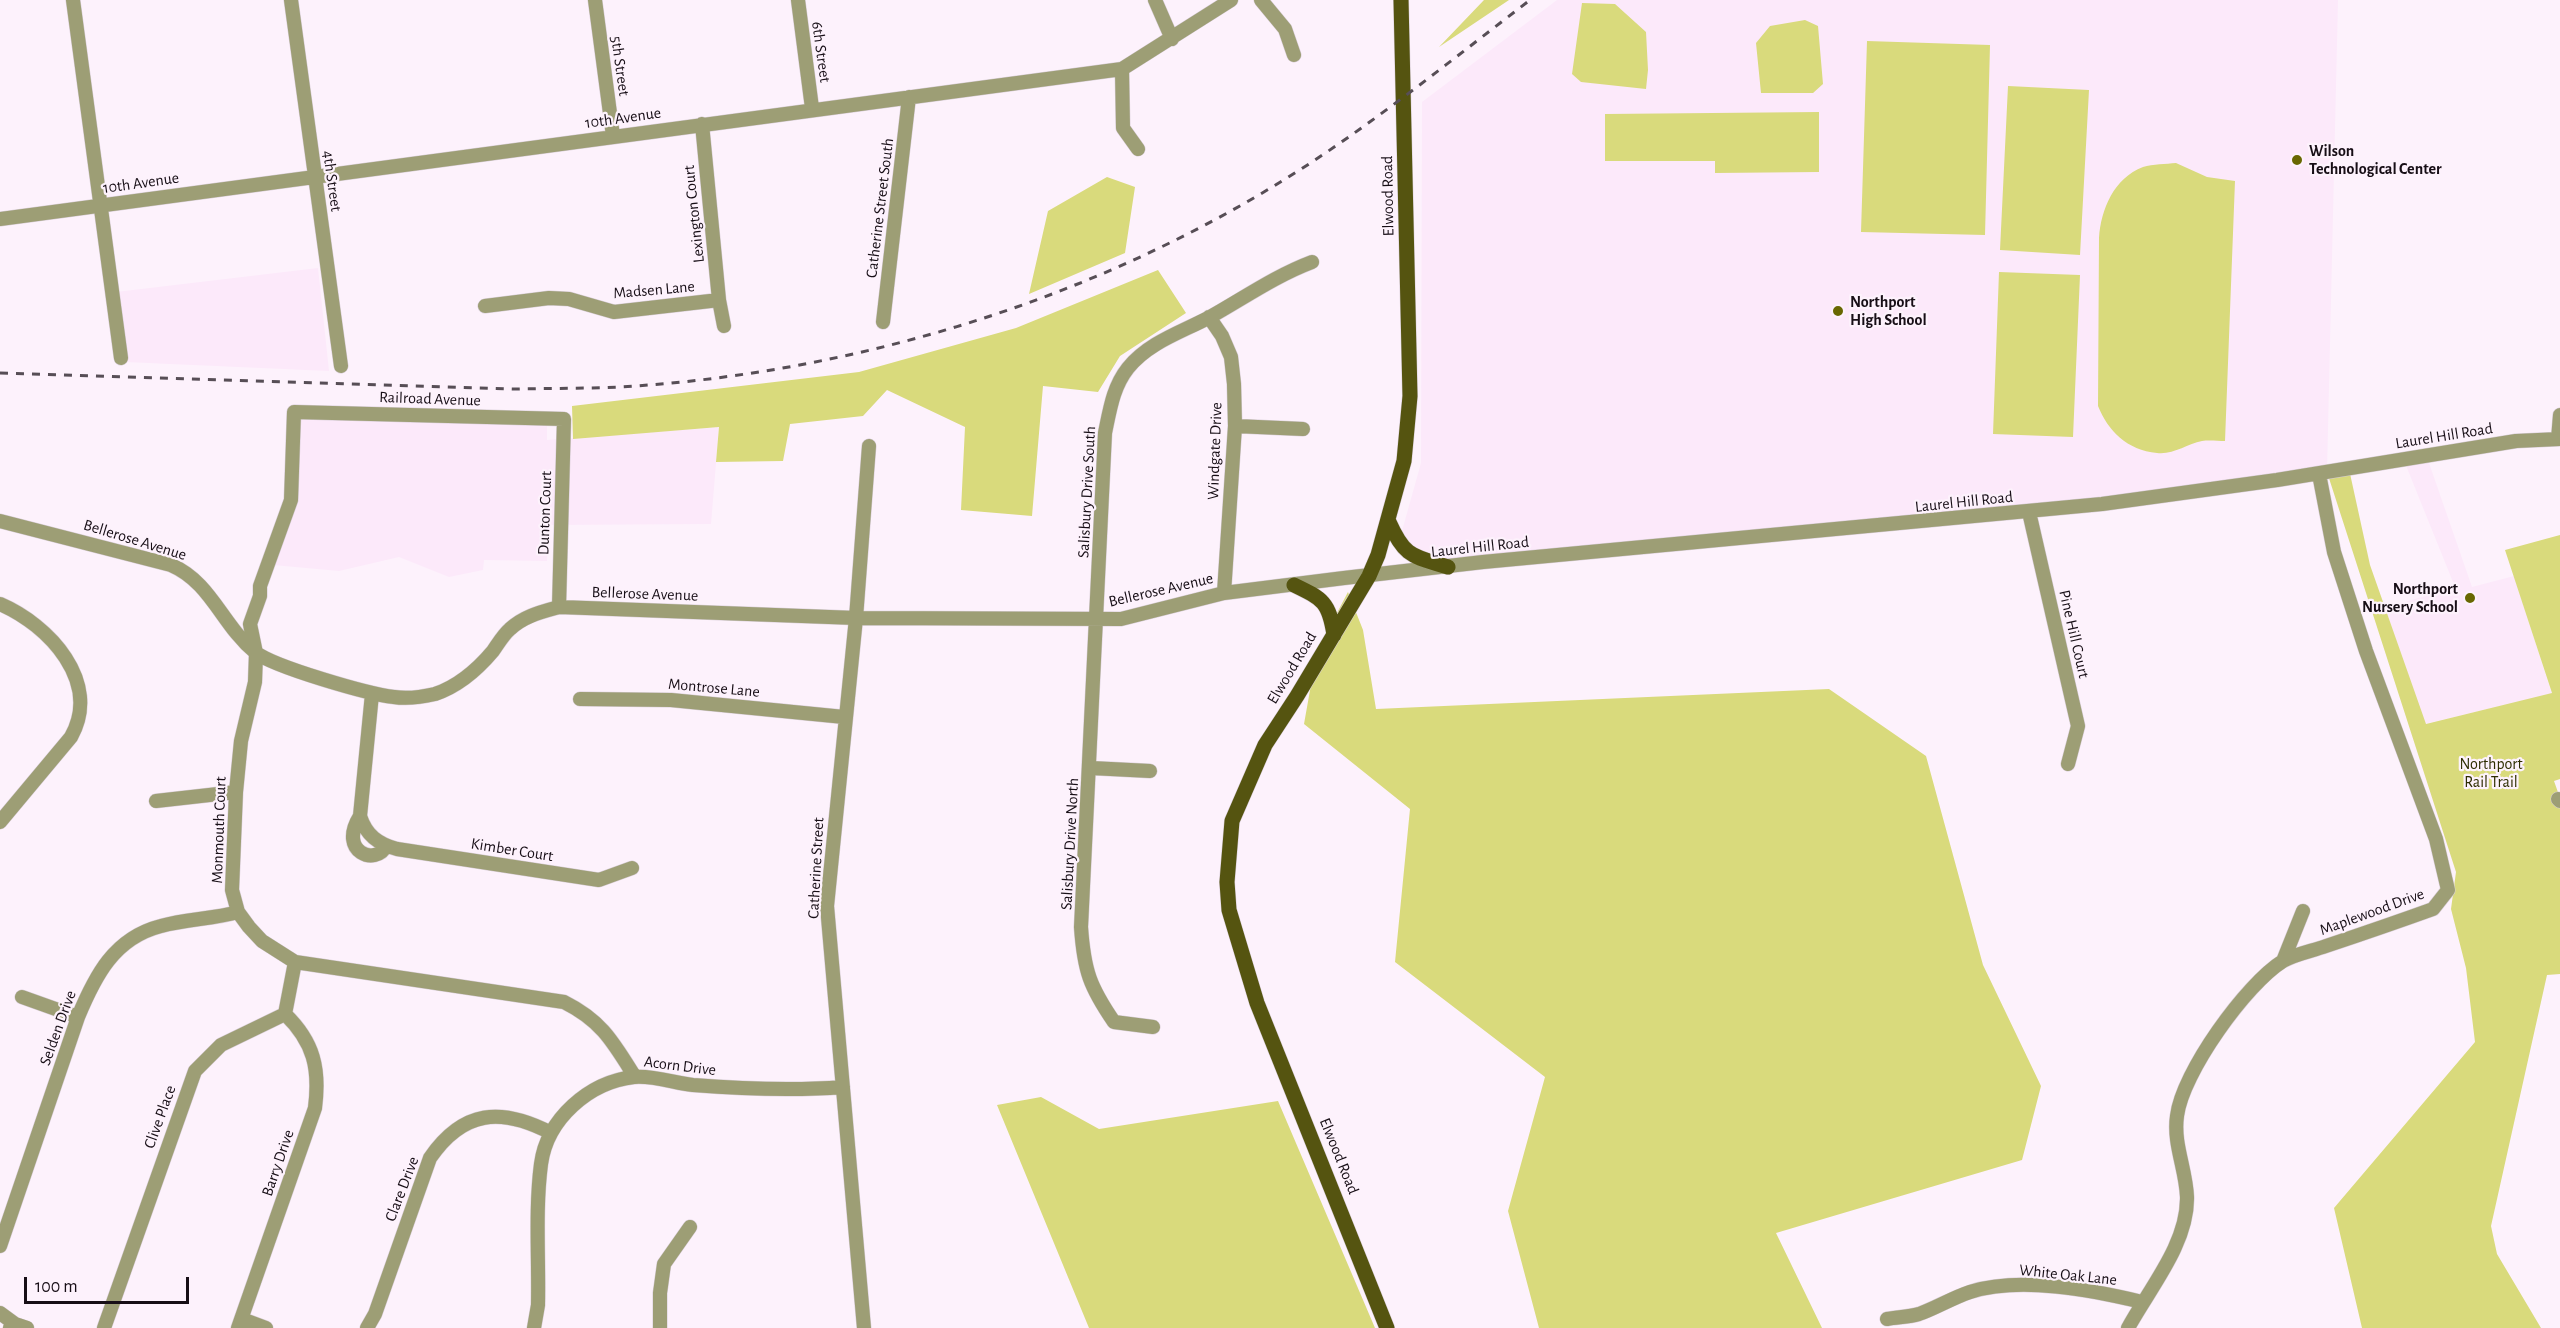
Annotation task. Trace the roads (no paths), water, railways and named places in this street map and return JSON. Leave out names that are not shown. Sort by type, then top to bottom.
[{"type":"main road","name":"Elwood Road","points":[[1387,1328],[1257,1003],[1229,910],[1228,860],[1236,807],[1265,745],[1369,576],[1389,522],[1404,461],[1410,396],[1401,0]]},
{"type":"main road","points":[[1389,522],[1399,544],[1412,556],[1448,567]]},
{"type":"main road","points":[[1294,585],[1320,598],[1330,612],[1334,635]]},
{"type":"street","points":[[73,0],[121,358]]},
{"type":"street","name":"4th Street","points":[[291,0],[341,366]]},
{"type":"street","name":"5th Street","points":[[595,0],[613,136]]},
{"type":"street","name":"6th Street","points":[[798,0],[812,108]]},
{"type":"street","points":[[1155,0],[1172,39]]},
{"type":"street","name":"10th Avenue","points":[[0,219],[812,108],[1122,69],[1231,0]]},
{"type":"street","points":[[1261,0],[1285,29],[1294,55]]},
{"type":"street","points":[[1122,69],[1123,128],[1138,149]]},
{"type":"street","name":"Catherine Street South","points":[[883,322],[909,97]]},
{"type":"street","name":"Lexington Court","points":[[702,124],[719,300],[724,326]]},
{"type":"street","name":"Salisbury Drive South","points":[[1098,621],[1106,433],[1116,387],[1141,354],[1172,334],[1209,317],[1285,272],[1312,262]]},
{"type":"street","name":"Madsen Lane","points":[[485,306],[549,298],[569,299],[614,312],[719,300]]},
{"type":"street","name":"Windgate Drive","points":[[1209,317],[1222,336],[1231,357],[1235,426],[1224,593]]},
{"type":"street","name":"Railroad Avenue","points":[[294,412],[564,419]]},
{"type":"street","name":"Monmouth Court","points":[[294,412],[291,500],[260,586],[260,596],[250,624],[256,653],[255,682],[241,741],[232,870],[232,890],[238,912],[262,941],[295,962],[564,1002],[586,1013],[606,1031],[635,1077]]},
{"type":"street","points":[[2559,439],[2560,415]]},
{"type":"street","name":"Dunton Court","points":[[559,607],[564,419]]},
{"type":"street","points":[[1235,426],[1303,429]]},
{"type":"street","name":"Laurel Hill Road","points":[[1369,576],[2029,512],[2319,474],[2516,441],[2559,439]]},
{"type":"street","name":"Catherine Street","points":[[864,1328],[827,906],[844,717],[856,618],[869,446]]},
{"type":"street","name":"Maplewood Drive","points":[[2128,1328],[2174,1247],[2183,1223],[2187,1199],[2185,1174],[2177,1144],[2176,1117],[2182,1093],[2241,999],[2283,961],[2433,909],[2448,890],[2436,839],[2366,651],[2334,552],[2319,474]]},
{"type":"street","name":"Pine Hill Court","points":[[2029,512],[2078,726],[2068,764]]},
{"type":"street","name":"Bellerose Avenue","points":[[0,521],[130,553],[187,572],[200,583],[237,634],[256,653],[275,663],[372,694],[415,698],[456,684],[474,672],[509,629],[533,614],[559,607],[856,618],[1098,621],[1142,615],[1224,593],[1369,576]]},
{"type":"street","points":[[0,604],[46,633],[64,653],[71,667],[81,707],[79,724],[71,737],[0,822]]},
{"type":"street","name":"Salisbury Drive North","points":[[1098,621],[1081,927],[1083,956],[1089,982],[1114,1022],[1153,1028]]},
{"type":"street","name":"Kimber Court","points":[[372,694],[360,816],[367,831],[386,846],[599,880],[632,868]]},
{"type":"street","name":"Montrose Lane","points":[[580,699],[671,700],[844,717]]},
{"type":"street","points":[[1091,768],[1150,771]]},
{"type":"street","points":[[156,801],[236,792]]},
{"type":"street","points":[[2283,961],[2303,911]]},
{"type":"street","name":"Selden Drive","points":[[0,1246],[78,1017],[93,981],[104,964],[118,949],[136,936],[160,926],[238,912]]},
{"type":"street","points":[[285,1014],[295,962]]},
{"type":"street","points":[[22,997],[78,1017]]},
{"type":"street","name":"Barry Drive","points":[[240,1324],[315,1108],[317,1089],[314,1053],[298,1026],[285,1014]]},
{"type":"street","name":"Clive Place","points":[[104,1328],[195,1071],[221,1045],[285,1014]]},
{"type":"street","name":"Acorn Drive","points":[[534,1328],[538,1305],[541,1163],[550,1132],[566,1111],[604,1086],[635,1077],[773,1091],[843,1087]]},
{"type":"street","name":"Clare Drive","points":[[367,1328],[375,1314],[430,1158],[445,1137],[469,1121],[490,1116],[510,1116],[550,1132]]},
{"type":"street","points":[[660,1328],[660,1293],[664,1264],[690,1227]]},
{"type":"street","name":"White Oak Lane","points":[[1887,1319],[1919,1314],[1971,1292],[2000,1287],[2027,1286],[2085,1291],[2142,1302]]},
{"type":"street","points":[[0,1313],[17,1327]]},
{"type":"street","points":[[240,1324],[266,1328]]},
{"type":"railway","points":[[0,373],[515,389],[616,387],[738,375],[827,360],[915,339],[1002,312],[1086,281],[1168,244],[1248,201],[1350,136],[1530,0]]},
{"type":"place","name":"Wilson Technological Center","points":[[2297,160]]},
{"type":"place","name":"Northport High School","points":[[1838,311]]},
{"type":"place","name":"Northport Nursery School","points":[[2470,598]]},
{"type":"park label","name":"Northport Rail Trail","points":[[2491,773]]}]
